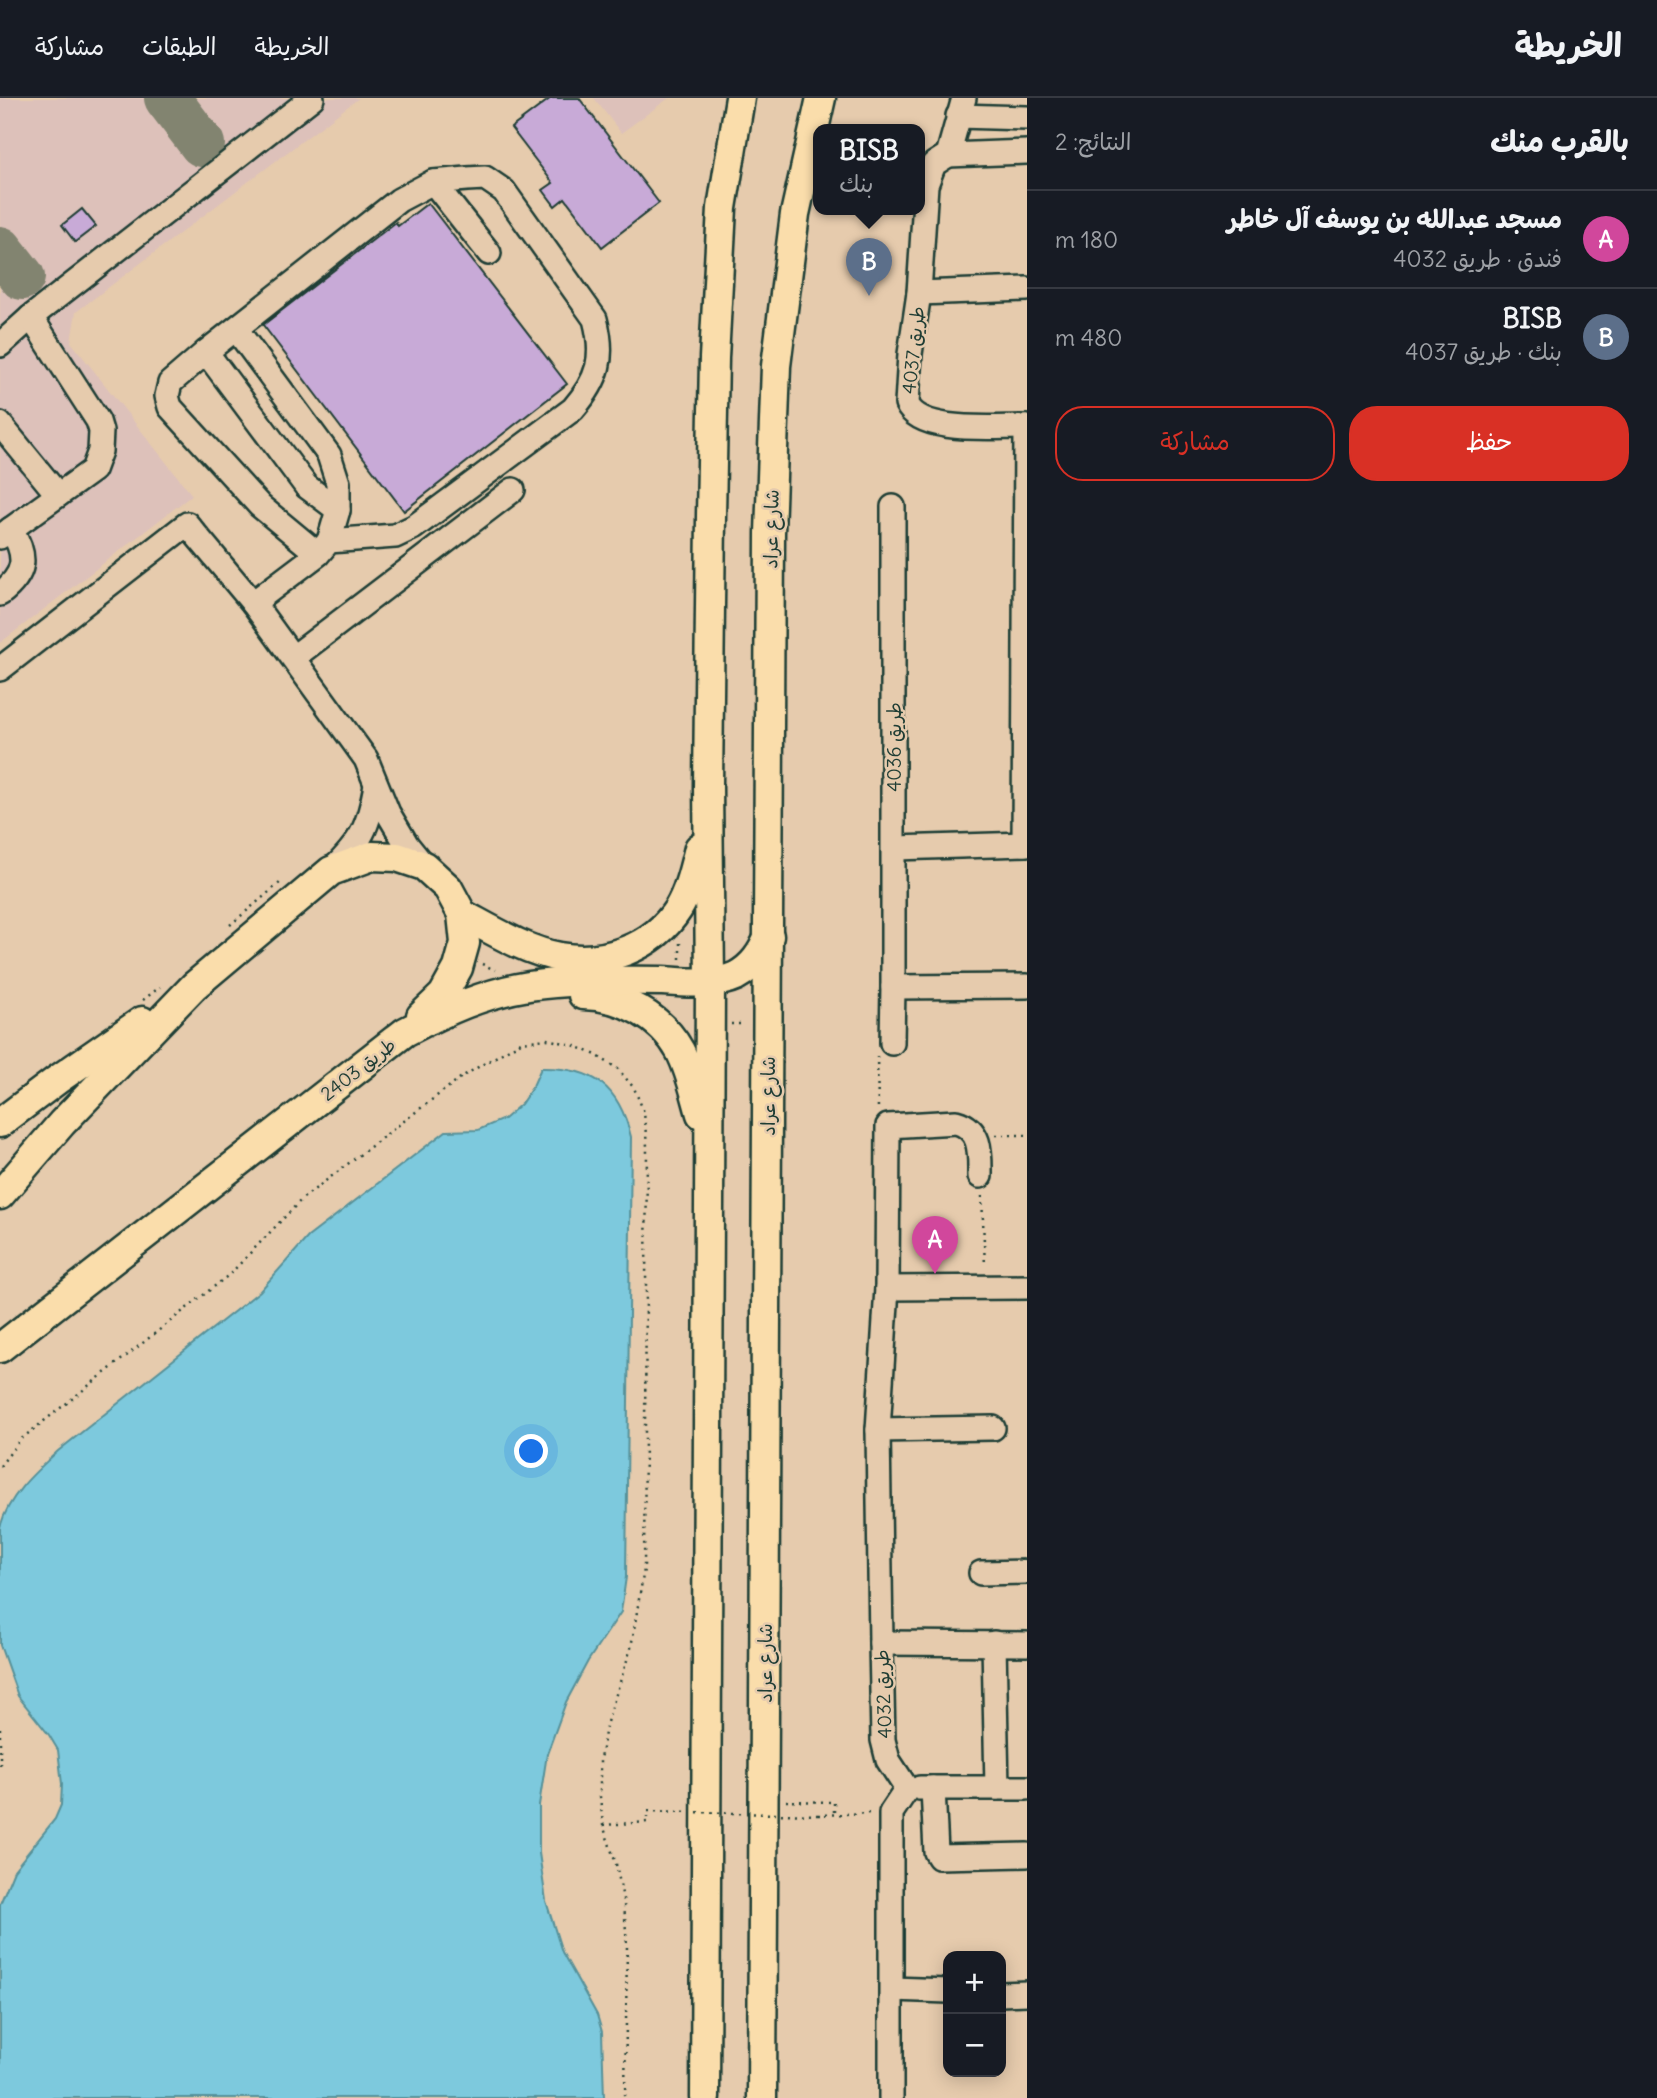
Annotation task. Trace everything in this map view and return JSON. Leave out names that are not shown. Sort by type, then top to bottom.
[{"type":"main road","points":[[705,2098],[710,982],[708,786],[714,358],[722,208],[740,98]]},
{"type":"main road","name":"شارع عراد","points":[[815,124],[821,98]]},
{"type":"main road","name":"شارع عراد","points":[[762,2098],[770,533],[776,366],[795,214],[813,134]]},
{"type":"main road","points":[[461,914],[524,945],[557,957],[581,960],[605,958],[628,950],[649,939],[679,908],[699,849],[708,786]]},
{"type":"main road","points":[[0,1123],[331,871],[372,856],[397,857],[424,866],[449,888],[461,914],[465,943],[458,968],[443,995],[405,1032]]},
{"type":"main road","name":"طريق 2403","points":[[0,1348],[405,1032],[448,1009],[493,993],[530,986],[581,981],[710,982],[736,976],[757,959],[769,936]]},
{"type":"main road","points":[[0,1195],[180,984]]},
{"type":"main road","points":[[530,986],[549,993],[594,995],[618,1000],[644,1012],[667,1031],[680,1051],[708,1138]]},
{"type":"street","points":[[0,345],[31,317],[312,98]]},
{"type":"street","points":[[961,107],[1027,118]]},
{"type":"street","name":"طريق 4037","points":[[925,200],[926,185],[934,161],[961,107]]},
{"type":"street","points":[[934,161],[1027,152]]},
{"type":"street","points":[[253,603],[324,547],[395,536],[414,527],[573,409],[587,393],[600,363],[600,339],[595,319],[505,191],[485,178],[433,182],[399,200],[170,383],[167,396],[170,407],[260,506],[324,547]]},
{"type":"street","points":[[433,182],[489,253]]},
{"type":"street","name":"طريق 4037","points":[[924,215],[907,404],[911,411],[934,424],[1026,427]]},
{"type":"street","name":"طريق 4037","points":[[919,293],[1027,289]]},
{"type":"street","points":[[0,594],[15,582],[21,569],[19,541],[6,533],[93,470],[100,451],[98,421],[31,317]]},
{"type":"street","points":[[236,329],[329,455],[338,483],[338,510],[324,547]]},
{"type":"street","points":[[206,352],[306,486],[338,510]]},
{"type":"street","points":[[0,424],[58,495]]},
{"type":"street","points":[[895,848],[1025,844],[1026,427]]},
{"type":"street","points":[[294,657],[513,490]]},
{"type":"street","name":"طريق 4036","points":[[892,508],[895,848],[892,1043]]},
{"type":"street","points":[[0,669],[187,524],[253,603],[366,759],[387,813],[424,866]]},
{"type":"street","points":[[331,871],[351,851],[366,828],[377,782]]},
{"type":"street","points":[[893,986],[1027,986]]},
{"type":"street","points":[[888,1126],[956,1122],[963,1124],[975,1135],[979,1144],[980,1175]]},
{"type":"street","name":"طريق 4032","points":[[888,1126],[887,1288],[878,1430],[883,1740],[888,1760],[906,1788]]},
{"type":"street","points":[[887,1288],[1027,1287]]},
{"type":"street","points":[[878,1430],[993,1428]]},
{"type":"street","points":[[981,1573],[1027,1573]]},
{"type":"street","points":[[881,1643],[1027,1643]]},
{"type":"street","points":[[994,1643],[997,1788]]},
{"type":"street","points":[[891,2098],[891,1813],[894,1806],[906,1788],[1027,1788]]},
{"type":"street","points":[[933,1788],[936,1852],[939,1857],[1027,1855]]},
{"type":"street","points":[[892,1989],[943,1991]]},
{"type":"street","points":[[1006,1994],[1027,1993]]},
{"type":"path","points":[[228,926],[255,901],[288,877]]},
{"type":"path","points":[[141,1002],[180,984]]},
{"type":"path","points":[[0,1466],[20,1440],[230,1274],[302,1199],[463,1076],[521,1042],[547,1039],[573,1045],[618,1069],[634,1088],[644,1112],[647,1146],[644,1569],[631,1648],[607,1722],[600,1759],[600,1797],[604,1825],[624,1904],[627,1945],[625,2098]]},
{"type":"path","points":[[888,1126],[878,1126],[877,1045],[892,1043]]},
{"type":"path","points":[[975,1135],[1027,1135]]},
{"type":"path","points":[[980,1175],[986,1287]]},
{"type":"path","points":[[0,1728],[0,1770]]},
{"type":"path","points":[[777,1801],[834,1802],[834,1814]]},
{"type":"path","points":[[604,1825],[648,1822],[649,1811],[818,1815],[891,1813]]},
{"type":"shaded area","points":[[0,98],[359,98],[76,312],[71,342],[192,495],[0,643]]},
{"type":"shaded area","points":[[594,98],[669,98],[621,133]]},
{"type":"water","points":[[541,1068],[575,1071],[601,1083],[619,1105],[631,1137],[626,1577],[621,1612],[588,1661],[566,1702],[547,1754],[539,1805],[539,1853],[546,1901],[562,1952],[597,2015],[602,2032],[604,2098],[0,2098],[0,1904],[14,1870],[55,1819],[61,1805],[62,1784],[58,1750],[18,1696],[0,1645],[0,1527],[9,1505],[31,1476],[58,1451],[260,1291],[308,1237],[446,1131],[478,1130],[504,1119],[521,1104]]},
{"type":"building","points":[[551,98],[579,98],[659,203],[602,247],[565,198],[555,206],[543,190],[553,183],[511,128]]},
{"type":"building","points":[[428,203],[567,384],[404,511],[263,325],[396,222],[398,226]]},
{"type":"building","points":[[82,209],[96,226],[75,242],[62,225]]},
{"type":"taxiway","points":[[167,98],[202,144]]},
{"type":"taxiway","points":[[0,249],[22,277]]},
{"type":"place","name":"BISB","points":[[869,296]]},
{"type":"place","name":"مسجد عبدالله بن يوسف آل خاطر","points":[[935,1274]]}]
